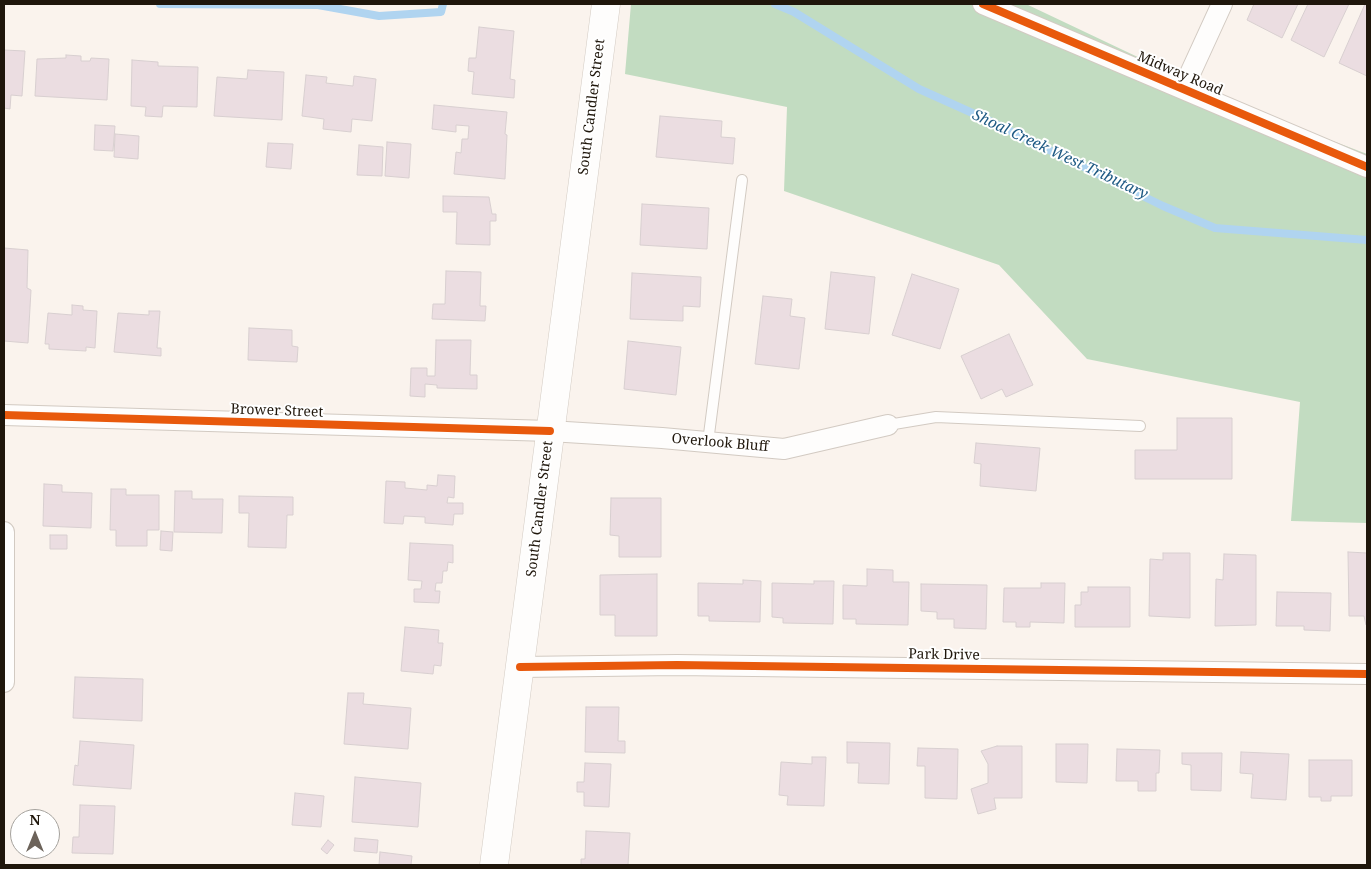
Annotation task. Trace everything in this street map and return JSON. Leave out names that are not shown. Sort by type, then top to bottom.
[{"type":"main road","name":"South Candler Street","points":[[494,865],[606,4]]},
{"type":"street","name":"Midway Road","points":[[983,4],[1367,167]]},
{"type":"street","points":[[1183,89],[1222,4]]},
{"type":"street","name":"Brower Street","points":[[4,415],[550,431]]},
{"type":"street","name":"Overlook Bluff","points":[[550,431],[784,449],[888,425]]},
{"type":"street","points":[[4,532],[4,682]]},
{"type":"street","name":"Park Drive","points":[[520,667],[677,665],[1367,674]]},
{"type":"lane","points":[[708,442],[742,180]]},
{"type":"lane","points":[[888,425],[936,417],[1140,426]]},
{"type":"green space","points":[[631,4],[1026,4],[1241,106],[1367,154],[1367,523],[1291,521],[1300,402],[1087,359],[999,265],[784,191],[787,107],[625,74]]},
{"type":"building","points":[[1254,4],[1298,4],[1282,38],[1247,20]]},
{"type":"building","points":[[1308,4],[1349,4],[1324,57],[1291,40]]},
{"type":"building","points":[[1365,4],[1367,4],[1367,76],[1339,63]]},
{"type":"building","points":[[479,27],[514,31],[510,79],[515,80],[514,98],[472,94],[474,72],[468,71],[469,58],[476,58]]},
{"type":"building","points":[[4,50],[25,51],[22,96],[11,95],[10,109],[4,108]]},
{"type":"building","points":[[66,55],[81,56],[81,61],[90,61],[91,58],[109,59],[107,100],[35,96],[37,59],[66,58]]},
{"type":"building","points":[[132,60],[158,62],[158,66],[198,67],[197,107],[163,106],[162,117],[145,116],[146,107],[131,106]]},
{"type":"building","points":[[248,70],[284,72],[282,120],[214,116],[217,77],[247,79]]},
{"type":"building","points":[[306,75],[327,77],[326,83],[353,86],[354,76],[376,79],[372,121],[352,119],[351,132],[323,129],[324,119],[302,116]]},
{"type":"building","points":[[434,105],[507,112],[505,179],[454,174],[456,152],[461,153],[462,139],[468,139],[469,126],[456,125],[456,132],[432,129]]},
{"type":"building","points":[[660,116],[722,121],[721,137],[735,138],[733,164],[656,157]]},
{"type":"building","points":[[95,125],[115,126],[113,151],[94,150]]},
{"type":"building","points":[[115,134],[139,136],[138,159],[114,157]]},
{"type":"building","points":[[387,142],[411,144],[409,178],[385,176]]},
{"type":"building","points":[[268,143],[293,144],[291,169],[266,167]]},
{"type":"building","points":[[359,145],[383,147],[382,176],[357,175]]},
{"type":"building","points":[[443,196],[489,197],[492,214],[496,214],[496,221],[490,221],[490,245],[456,244],[457,212],[443,212]]},
{"type":"building","points":[[642,204],[709,208],[707,249],[640,245]]},
{"type":"building","points":[[4,248],[28,250],[27,288],[31,290],[28,343],[4,341]]},
{"type":"building","points":[[446,271],[481,272],[480,306],[486,306],[485,321],[432,319],[433,304],[445,304]]},
{"type":"building","points":[[831,272],[875,277],[869,334],[825,329]]},
{"type":"building","points":[[632,273],[701,277],[700,307],[683,306],[683,321],[630,319]]},
{"type":"building","points":[[912,274],[959,289],[940,349],[892,335]]},
{"type":"building","points":[[763,296],[792,299],[790,316],[805,318],[799,369],[755,364]]},
{"type":"building","points":[[72,305],[83,306],[83,310],[97,311],[95,348],[86,347],[86,351],[49,349],[49,344],[45,344],[48,313],[72,315]]},
{"type":"building","points":[[149,311],[160,311],[157,348],[161,348],[161,356],[114,352],[118,313],[149,315]]},
{"type":"building","points":[[249,328],[292,330],[292,346],[298,347],[297,362],[248,360]]},
{"type":"building","points":[[1009,334],[1033,385],[1006,397],[1002,389],[981,399],[961,356]]},
{"type":"building","points":[[436,340],[471,340],[470,375],[477,375],[477,389],[437,388],[437,385],[425,384],[425,397],[410,396],[411,368],[427,368],[427,376],[435,376]]},
{"type":"building","points":[[628,341],[681,347],[676,395],[624,389]]},
{"type":"building","points":[[1177,418],[1232,418],[1232,479],[1135,479],[1135,450],[1177,450]]},
{"type":"building","points":[[976,443],[1040,448],[1036,491],[980,486],[981,464],[974,463]]},
{"type":"building","points":[[438,475],[455,476],[454,498],[448,497],[447,503],[463,503],[463,514],[454,514],[453,525],[425,523],[425,517],[404,516],[403,524],[384,523],[386,481],[405,482],[405,488],[427,490],[427,485],[437,486]]},
{"type":"building","points":[[44,484],[62,485],[62,492],[92,493],[91,528],[43,526]]},
{"type":"building","points":[[111,489],[126,489],[126,495],[159,495],[159,530],[147,530],[147,546],[116,546],[116,530],[110,530]]},
{"type":"building","points":[[175,491],[192,491],[192,499],[223,499],[222,533],[174,532]]},
{"type":"building","points":[[239,496],[293,497],[293,515],[287,515],[286,548],[248,547],[249,513],[239,513]]},
{"type":"building","points":[[611,498],[661,498],[661,557],[619,557],[619,536],[610,535]]},
{"type":"building","points":[[161,531],[173,532],[172,551],[160,550]]},
{"type":"building","points":[[50,535],[67,535],[67,549],[50,549]]},
{"type":"building","points":[[410,543],[453,545],[453,563],[448,562],[447,571],[443,571],[442,583],[436,583],[435,591],[440,591],[439,603],[414,602],[414,589],[421,589],[422,581],[408,580]]},
{"type":"building","points":[[1348,552],[1367,553],[1367,625],[1364,616],[1349,616]]},
{"type":"building","points":[[1163,553],[1190,553],[1190,618],[1149,616],[1150,559],[1163,560]]},
{"type":"building","points":[[1224,554],[1256,555],[1256,625],[1215,626],[1216,579],[1223,580]]},
{"type":"building","points":[[867,569],[893,570],[893,582],[909,582],[908,625],[856,624],[856,619],[843,619],[843,585],[867,586]]},
{"type":"building","points":[[657,574],[657,636],[615,636],[615,615],[600,615],[600,575]]},
{"type":"building","points":[[743,580],[761,581],[760,622],[709,621],[709,616],[698,616],[698,583],[743,584]]},
{"type":"building","points":[[814,581],[834,581],[833,624],[783,623],[783,618],[772,617],[772,583],[814,584]]},
{"type":"building","points":[[1041,583],[1065,583],[1064,623],[1030,622],[1030,627],[1016,627],[1016,622],[1003,622],[1004,588],[1041,588]]},
{"type":"building","points":[[921,584],[987,585],[986,629],[954,628],[954,619],[937,619],[937,612],[921,611]]},
{"type":"building","points":[[1088,587],[1130,587],[1130,627],[1075,627],[1075,605],[1081,605],[1081,592],[1088,592]]},
{"type":"building","points":[[1277,592],[1331,593],[1330,631],[1304,630],[1304,626],[1276,626]]},
{"type":"building","points":[[405,627],[439,630],[438,643],[443,643],[441,666],[434,665],[433,674],[401,671]]},
{"type":"building","points":[[75,677],[143,679],[142,721],[73,718]]},
{"type":"building","points":[[348,693],[364,693],[363,704],[411,708],[408,749],[344,744]]},
{"type":"building","points":[[586,707],[619,707],[618,741],[625,741],[625,753],[585,752]]},
{"type":"building","points":[[80,741],[134,745],[131,789],[73,785],[75,765],[78,766]]},
{"type":"building","points":[[847,742],[890,743],[889,784],[858,783],[859,763],[847,763]]},
{"type":"building","points":[[1056,744],[1088,744],[1087,783],[1056,782]]},
{"type":"building","points":[[997,746],[1022,746],[1022,798],[994,798],[996,809],[978,814],[971,789],[988,783],[988,764],[981,751]]},
{"type":"building","points":[[918,748],[958,749],[957,799],[925,798],[925,766],[917,766]]},
{"type":"building","points":[[1117,749],[1160,750],[1159,773],[1156,773],[1156,791],[1138,791],[1138,781],[1116,781]]},
{"type":"building","points":[[1241,752],[1289,754],[1286,800],[1251,798],[1253,774],[1240,773]]},
{"type":"building","points":[[1182,753],[1222,753],[1221,791],[1191,790],[1191,765],[1182,764]]},
{"type":"building","points":[[812,757],[826,757],[824,806],[787,805],[788,796],[779,795],[781,762],[812,764]]},
{"type":"building","points":[[1309,760],[1352,760],[1352,796],[1331,796],[1331,801],[1321,801],[1321,797],[1309,797]]},
{"type":"building","points":[[585,763],[611,764],[609,807],[584,806],[584,792],[577,792],[577,782],[584,782]]},
{"type":"building","points":[[355,777],[421,783],[418,827],[352,822]]},
{"type":"building","points":[[295,793],[324,796],[321,827],[292,825]]},
{"type":"building","points":[[80,805],[115,806],[113,854],[72,853],[73,837],[79,837]]},
{"type":"building","points":[[586,831],[630,833],[628,865],[581,865],[581,859],[585,859]]},
{"type":"building","points":[[355,838],[378,840],[377,853],[354,851]]},
{"type":"building","points":[[328,840],[334,845],[327,854],[321,849]]},
{"type":"building","points":[[380,852],[412,856],[411,865],[379,865]]},
{"type":"waterway","points":[[160,4],[318,5],[379,16],[441,12],[443,4]]},
{"type":"waterway","name":"Shoal Creek West Tributary","points":[[775,4],[794,12],[919,89],[988,120],[1163,206],[1215,228],[1367,240]]},
{"type":"cycle path","points":[[983,4],[1367,167]]},
{"type":"cycle path","points":[[4,415],[550,431]]},
{"type":"cycle path","points":[[520,667],[677,665],[1367,674]]}]
